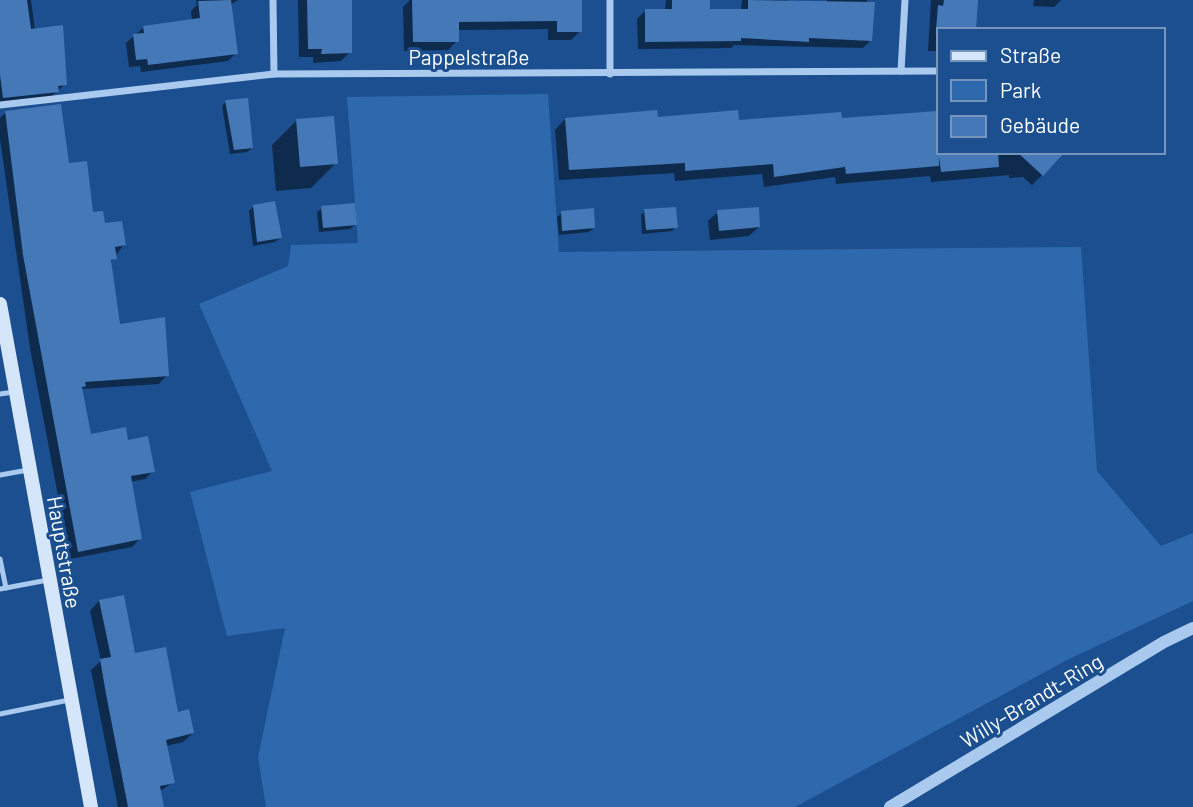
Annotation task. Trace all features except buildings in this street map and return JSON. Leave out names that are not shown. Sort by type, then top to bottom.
[{"type":"main road","name":"Hauptstraße","points":[[0,303],[7,393],[28,470],[91,807]]},
{"type":"street","points":[[273,0],[274,74]]},
{"type":"street","points":[[610,0],[610,74]]},
{"type":"street","points":[[901,71],[905,0]]},
{"type":"street","name":"Pappelstraße","points":[[0,105],[274,74],[937,71]]},
{"type":"street","name":"Willy-Brandt-Ring","points":[[890,807],[1164,642],[1193,628]]},
{"type":"lane","points":[[0,475],[28,470]]},
{"type":"lane","points":[[0,559],[3,588],[48,580]]},
{"type":"lane","points":[[0,713],[71,699]]},
{"type":"green space","points":[[548,94],[559,252],[1081,247],[1097,471],[1161,546],[1193,533],[1193,601],[1069,659],[795,807],[266,807],[258,757],[285,628],[227,636],[190,492],[272,471],[199,304],[288,266],[291,245],[358,243],[347,97]]}]
